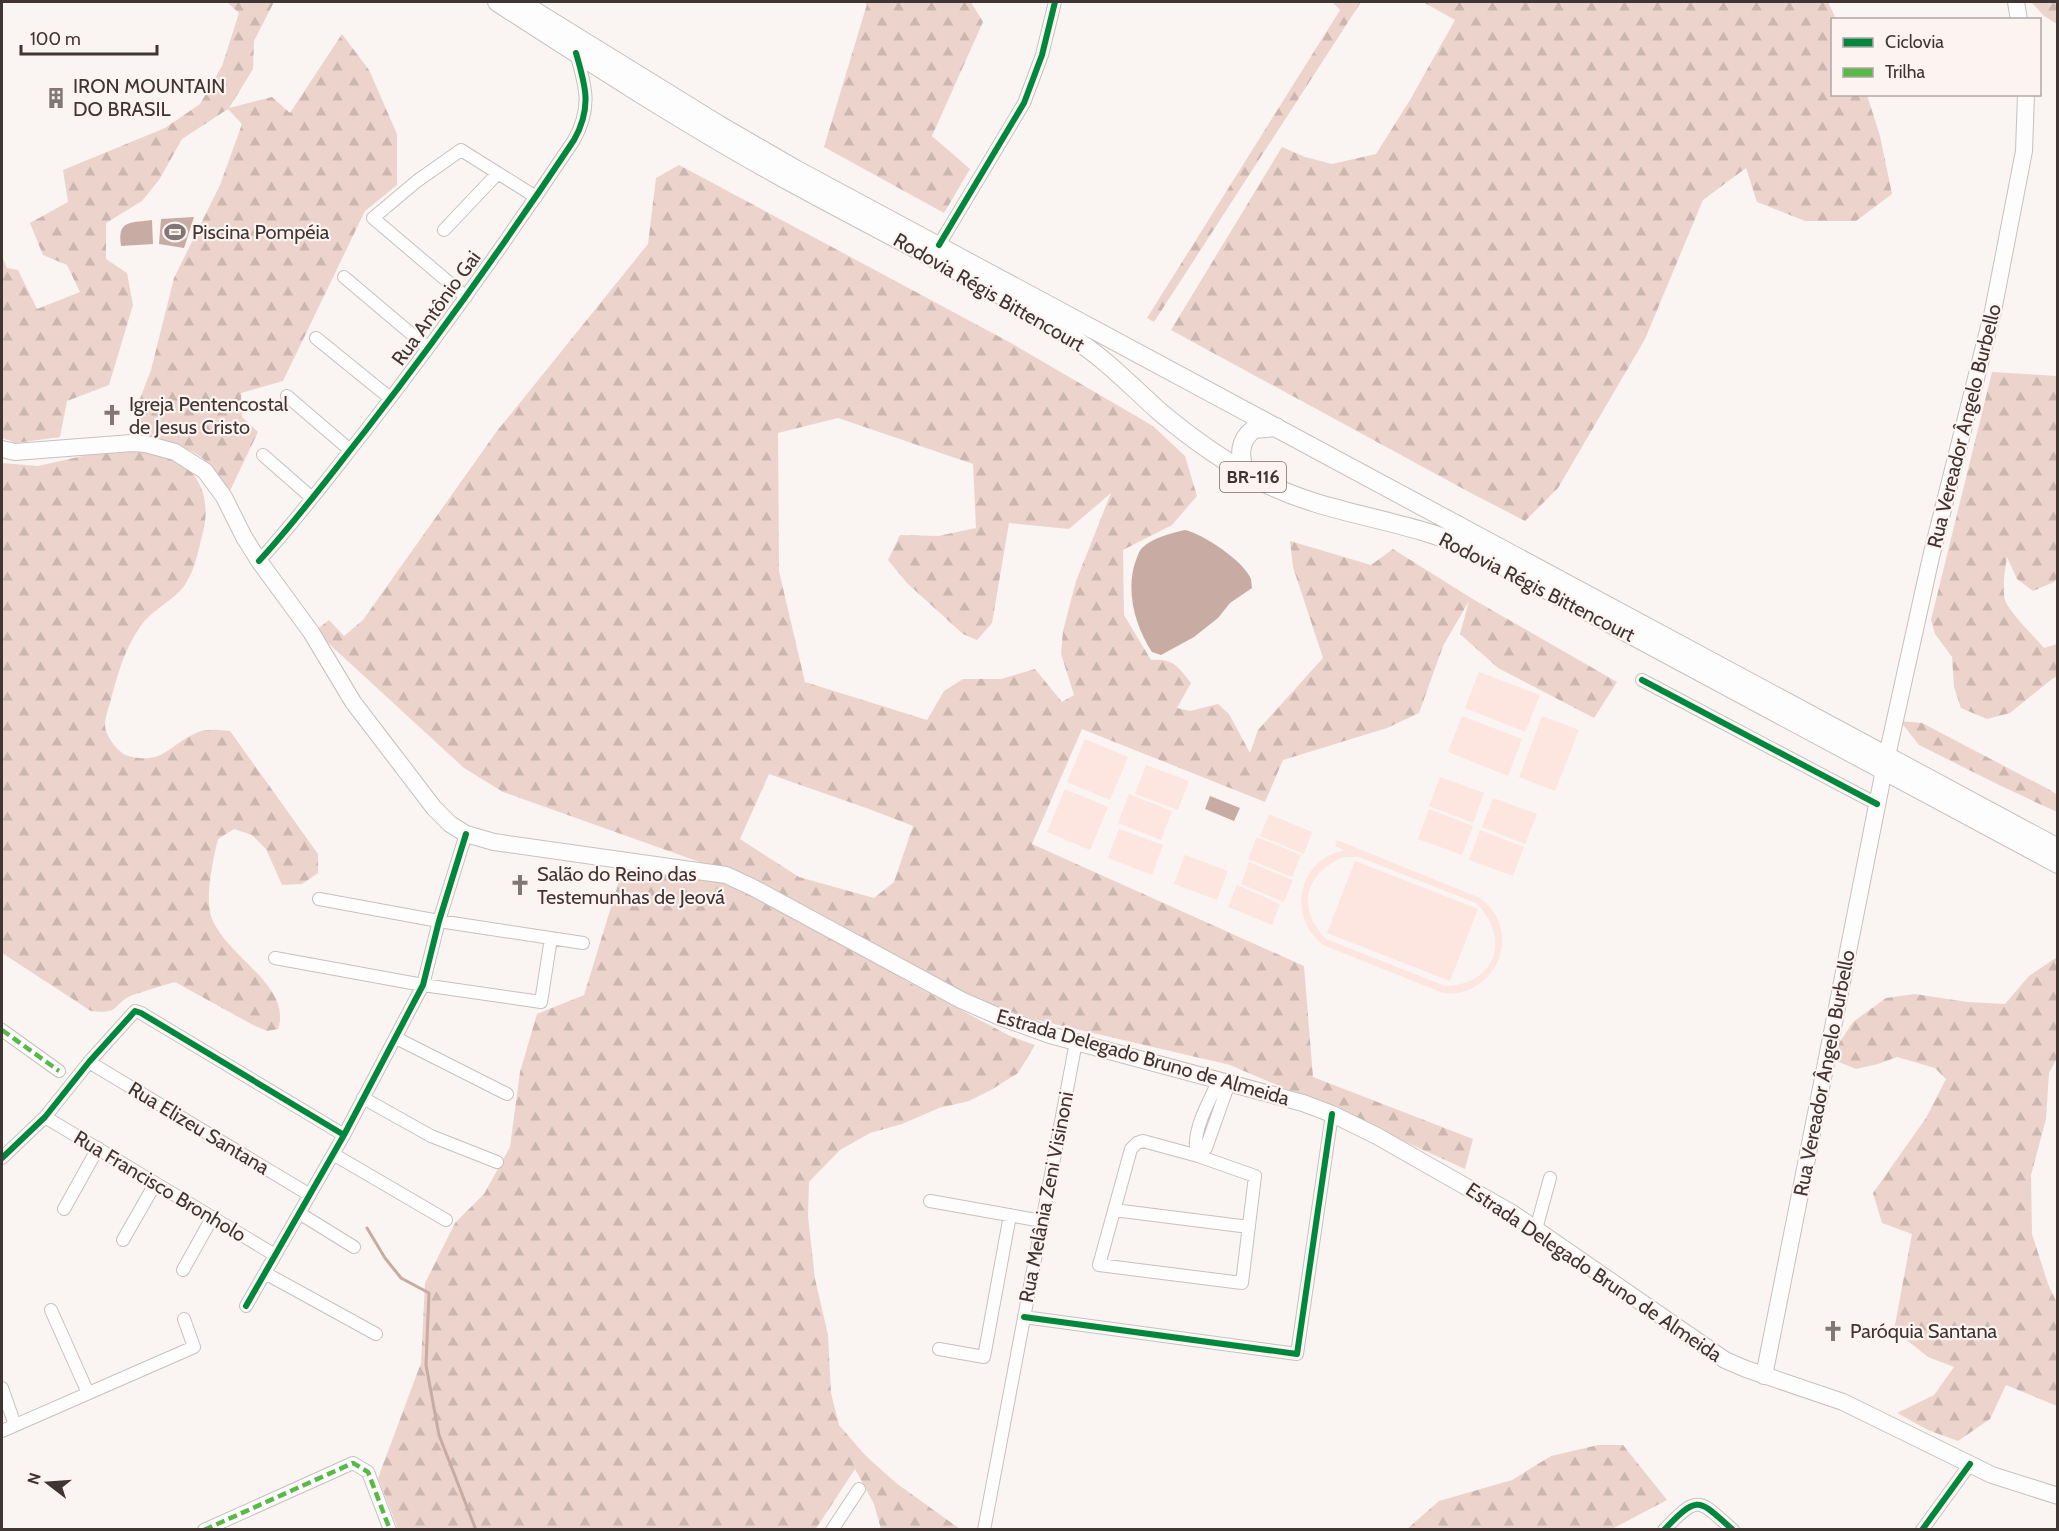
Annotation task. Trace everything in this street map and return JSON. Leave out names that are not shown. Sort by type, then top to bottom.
[{"type":"highway","name":"Rodovia Régis Bittencourt","points":[[497,2],[576,53],[775,174],[1074,339],[1106,362],[1191,437],[1244,472],[1306,501],[1425,531],[1473,549],[1885,763],[2058,848]]},
{"type":"highway","name":"Rodovia Régis Bittencourt","points":[[520,2],[737,135],[1885,763],[2058,864]]},
{"type":"highway","points":[[1244,472],[1242,441],[1254,429],[1276,428]]},
{"type":"main road","points":[[2016,2],[2019,18]]},
{"type":"main road","name":"Rua Vereador Ângelo Burbello","points":[[1764,1376],[1885,763],[1933,548],[1993,310],[2024,151],[2026,96]]},
{"type":"main road","name":"Estrada Delegado Bruno de Almeida","points":[[2,449],[15,452],[132,443],[175,452],[196,464],[213,479],[259,561],[306,626],[345,690],[373,730],[441,816],[466,834],[494,842],[726,875],[977,1008],[1025,1027],[1303,1103],[1332,1114],[1512,1213],[1714,1354],[1764,1376],[1843,1402],[1970,1464],[2005,1479],[2058,1496]]},
{"type":"street","points":[[939,245],[1024,103],[1042,55],[1054,2]]},
{"type":"street","name":"Rua Antônio Gai","points":[[259,561],[312,498],[428,348],[466,297],[574,140],[585,117],[587,106],[585,87],[576,53]]},
{"type":"street","points":[[466,297],[373,218],[417,181],[461,150],[536,197]]},
{"type":"street","points":[[444,230],[498,173]]},
{"type":"street","points":[[344,277],[428,348]]},
{"type":"street","points":[[316,338],[390,398]]},
{"type":"street","points":[[287,396],[350,450]]},
{"type":"street","points":[[263,455],[312,498]]},
{"type":"street","points":[[1642,680],[1877,804]]},
{"type":"street","points":[[246,1306],[344,1135],[423,985],[439,921],[466,834]]},
{"type":"street","points":[[319,899],[439,921],[583,943]]},
{"type":"street","points":[[275,958],[423,985],[541,1002],[551,938]]},
{"type":"street","points":[[2,1158],[45,1117],[89,1062],[135,1011],[344,1135]]},
{"type":"street","points":[[2,1030],[59,1071]]},
{"type":"street","points":[[396,1038],[507,1094]]},
{"type":"street","name":"Rua Melânia Zeni Visinoni","points":[[984,1530],[1076,1041]]},
{"type":"street","name":"Rua Elizeu Santana","points":[[89,1062],[310,1195]]},
{"type":"street","points":[[1198,1156],[1206,1148],[1224,1081]]},
{"type":"street","points":[[363,1098],[431,1136],[497,1162]]},
{"type":"street","points":[[1024,1317],[1298,1354],[1332,1114]]},
{"type":"street","name":"Rua Francisco Bronholo","points":[[45,1117],[275,1255]]},
{"type":"street","points":[[1143,1141],[1198,1156],[1255,1176],[1242,1283],[1099,1265],[1131,1149],[1143,1141]]},
{"type":"street","points":[[64,1209],[98,1148]]},
{"type":"street","points":[[333,1154],[446,1220]]},
{"type":"street","points":[[1536,1229],[1550,1178]]},
{"type":"street","points":[[123,1240],[155,1184]]},
{"type":"street","points":[[930,1201],[1042,1221]]},
{"type":"street","points":[[1114,1210],[1249,1227]]},
{"type":"street","points":[[299,1213],[354,1247]]},
{"type":"street","points":[[939,1349],[984,1357],[1010,1215]]},
{"type":"street","points":[[183,1270],[212,1218]]},
{"type":"street","points":[[265,1273],[376,1334]]},
{"type":"street","points":[[51,1311],[88,1393]]},
{"type":"street","points":[[2,1431],[194,1347],[184,1319]]},
{"type":"street","points":[[2,1388],[15,1425]]},
{"type":"street","points":[[204,1530],[352,1463],[368,1472],[390,1530]]},
{"type":"street","points":[[1922,1530],[1970,1464]]},
{"type":"street","points":[[832,1530],[859,1489]]},
{"type":"street","points":[[1664,1530],[1685,1510],[1697,1504],[1706,1506],[1733,1530]]},
{"type":"green space","points":[[227,2],[274,2],[254,41],[253,69],[229,108],[272,97],[290,113],[342,34],[369,70],[397,134],[397,185],[365,211],[283,381],[241,393],[242,417],[258,432],[228,495],[205,460],[194,452],[135,435],[138,404],[151,370],[174,278],[220,185],[242,124],[228,109],[182,139],[159,180],[142,201],[106,223],[106,259],[127,273],[133,305],[109,385],[67,401],[60,437],[16,443],[2,438],[2,256],[7,268],[18,270],[37,309],[80,292],[67,265],[43,255],[30,223],[68,202],[63,170],[165,128],[200,104],[222,66],[239,13]]},
{"type":"green space","points":[[863,2],[972,2],[983,22],[932,136],[970,169],[944,213],[824,147],[867,4]]},
{"type":"green space","points":[[1332,2],[1361,2],[1154,322],[1147,318],[1340,10]]},
{"type":"green space","points":[[1423,2],[1828,2],[1836,18],[1831,18],[1831,96],[1867,96],[1880,136],[1892,194],[1856,221],[1805,221],[1757,202],[1746,168],[1703,200],[1645,339],[1558,488],[1525,521],[1171,330],[1282,147],[1305,157],[1332,164],[1376,154],[1410,100],[1455,20]]},
{"type":"green space","points":[[2031,2],[2057,2],[2057,24],[2044,16]]},
{"type":"green space","points":[[679,165],[1011,343],[1153,426],[1185,456],[1197,496],[1172,525],[1123,550],[1124,615],[1151,660],[1170,662],[1179,668],[1191,683],[1177,708],[1190,711],[1218,704],[1229,714],[1250,753],[1258,730],[1323,658],[1293,567],[1290,541],[1371,565],[1393,549],[1471,598],[1617,682],[1594,718],[1498,668],[1460,634],[1469,601],[1443,646],[1419,713],[1387,728],[1283,760],[1265,802],[1082,729],[1032,844],[1304,966],[1313,1077],[1473,1139],[1465,1169],[1230,1065],[1033,1019],[976,999],[728,867],[708,865],[503,792],[464,768],[315,631],[329,620],[344,636],[363,620],[497,431],[648,244],[656,178]],"holes":[[[838,418],[973,464],[976,528],[938,536],[900,535],[888,560],[907,583],[963,634],[977,640],[992,623],[1009,523],[1069,529],[1111,493],[1076,581],[1063,631],[1061,654],[1074,695],[1062,702],[1035,669],[1001,679],[963,679],[944,691],[927,720],[805,682],[779,571],[778,433]],[[769,774],[913,826],[894,882],[874,898],[799,877],[740,839]]]},
{"type":"green space","points":[[1992,372],[2057,376],[2057,578],[2054,582],[2033,591],[2017,579],[2007,557],[2004,590],[2007,605],[2044,648],[2057,644],[2058,676],[2010,713],[1987,719],[1961,708],[1954,687],[1952,657],[1935,634],[1931,620]]},
{"type":"green space","points":[[96,453],[151,453],[180,463],[198,481],[205,506],[202,536],[189,578],[177,594],[145,621],[125,654],[106,719],[105,725],[110,738],[116,748],[124,754],[149,758],[164,753],[198,732],[230,731],[318,854],[318,873],[302,884],[282,885],[266,849],[252,835],[234,829],[218,839],[216,847],[209,889],[211,916],[229,945],[255,971],[276,999],[280,1013],[278,1029],[267,1031],[253,1025],[175,982],[126,998],[112,1010],[91,1011],[2,953],[2,463],[38,466]]},
{"type":"green space","points":[[1900,721],[1922,723],[2050,790],[2057,795],[2057,812],[1919,745]]},
{"type":"green space","points":[[623,868],[727,880],[849,943],[908,982],[1010,1036],[1035,1045],[1018,1073],[991,1090],[969,1101],[939,1108],[902,1124],[870,1133],[840,1150],[809,1182],[808,1216],[815,1279],[828,1335],[831,1393],[839,1425],[865,1455],[896,1483],[960,1529],[881,1529],[874,1504],[855,1469],[815,1530],[398,1529],[378,1478],[421,1363],[425,1283],[455,1223],[484,1194],[510,1147],[520,1072],[537,1014],[584,995]]},
{"type":"green space","points":[[2057,957],[2057,1058],[2049,1073],[2046,1119],[2031,1175],[2032,1234],[2048,1284],[2057,1303],[2057,1406],[2006,1385],[1990,1419],[1958,1441],[1928,1430],[1897,1413],[1934,1395],[1954,1367],[1928,1357],[1894,1330],[1912,1234],[1882,1223],[1873,1193],[1926,1118],[1946,1079],[1935,1068],[1897,1057],[1856,1069],[1839,1062],[1839,1043],[1853,1022],[1886,998],[1915,994],[1967,1002],[2005,1004],[2029,976]]},
{"type":"green space","points":[[1598,1445],[1623,1445],[1667,1500],[1612,1529],[1407,1529],[1439,1501],[1512,1480],[1551,1456]]},
{"type":"shaded area","name":"Piscina Pompéia","points":[[194,217],[184,248],[159,244],[161,219]]},
{"type":"shaded area","name":"Piscina Pompéia","points":[[152,220],[153,244],[121,246],[120,238],[123,227],[131,223]]},
{"type":"shaded area","points":[[1185,530],[1212,543],[1232,557],[1247,572],[1252,588],[1230,603],[1218,618],[1194,637],[1161,655],[1152,652],[1141,631],[1132,595],[1133,572],[1139,552],[1146,544],[1162,536]]},
{"type":"shaded area","points":[[1479,672],[1540,695],[1525,732],[1465,708]]},
{"type":"shaded area","points":[[1462,716],[1522,739],[1508,776],[1448,752]]},
{"type":"shaded area","points":[[1542,716],[1579,730],[1555,791],[1519,777]]},
{"type":"shaded area","points":[[1085,739],[1128,757],[1110,800],[1067,782]]},
{"type":"shaded area","points":[[1146,765],[1189,781],[1178,810],[1135,794]]},
{"type":"shaded area","points":[[1440,777],[1484,793],[1473,823],[1429,806]]},
{"type":"shaded area","points":[[1065,789],[1108,807],[1090,850],[1047,832]]},
{"type":"shaded area","points":[[1129,794],[1172,811],[1161,840],[1118,823]]},
{"type":"shaded area","points":[[1210,796],[1240,808],[1234,821],[1205,809]]},
{"type":"shaded area","points":[[1493,798],[1537,814],[1525,844],[1482,827]]},
{"type":"shaded area","points":[[1429,809],[1473,826],[1462,855],[1418,839]]},
{"type":"shaded area","points":[[1269,814],[1312,832],[1304,854],[1260,836]]},
{"type":"shaded area","points":[[1119,829],[1163,845],[1152,875],[1108,858]]},
{"type":"shaded area","points":[[1480,830],[1524,847],[1513,876],[1469,860]]},
{"type":"shaded area","points":[[1257,837],[1301,855],[1292,877],[1248,859]]},
{"type":"shaded area","points":[[1337,840],[1480,898],[1489,906],[1499,923],[1502,947],[1499,959],[1485,980],[1460,993],[1443,993],[1323,945],[1311,933],[1305,922],[1301,901],[1306,881],[1317,864],[1328,856],[1344,850],[1335,846]],"holes":[[[1344,857],[1359,857],[1476,903],[1487,917],[1493,931],[1495,945],[1493,958],[1486,969],[1476,978],[1462,984],[1445,986],[1326,939],[1317,928],[1308,904],[1313,882],[1320,872],[1331,864]]]},
{"type":"shaded area","points":[[1185,855],[1228,871],[1217,900],[1174,884]]},
{"type":"shaded area","points":[[1355,861],[1478,909],[1450,981],[1327,933]]},
{"type":"shaded area","points":[[1249,862],[1293,880],[1284,902],[1241,884]]},
{"type":"shaded area","points":[[1237,885],[1280,904],[1272,925],[1228,907]]},
{"type":"waterway","points":[[367,1228],[385,1258],[401,1278],[429,1293],[426,1365],[439,1435],[476,1530]]},
{"type":"marked path","points":[[2,1030],[59,1071]]},
{"type":"marked path","points":[[204,1530],[353,1463],[368,1472],[390,1530]]},
{"type":"cycle path","points":[[939,245],[1024,103],[1042,55],[1055,2]]},
{"type":"cycle path","points":[[259,561],[314,497],[420,359],[574,140],[583,118],[586,97],[576,53]]},
{"type":"cycle path","points":[[1642,680],[1877,804]]},
{"type":"cycle path","points":[[246,1306],[344,1135],[423,985],[439,921],[466,834]]},
{"type":"cycle path","points":[[2,1158],[45,1117],[89,1062],[135,1011],[344,1135]]},
{"type":"cycle path","points":[[1024,1317],[1297,1354],[1332,1114]]},
{"type":"cycle path","points":[[1922,1530],[1970,1464]]},
{"type":"cycle path","points":[[1664,1530],[1685,1510],[1699,1505],[1713,1512],[1733,1530]]},
{"type":"place","name":"IRON MOUNTAIN DO BRASIL","points":[[56,98]]},
{"type":"place","name":"Piscina Pompéia","points":[[175,232]]},
{"type":"place","name":"Igreja Pentencostal de Jesus Cristo","points":[[112,415]]},
{"type":"place","name":"Salão do Reino das Testemunhas de Jeová","points":[[520,885]]},
{"type":"place","name":"Paróquia Santana","points":[[1833,1331]]}]
